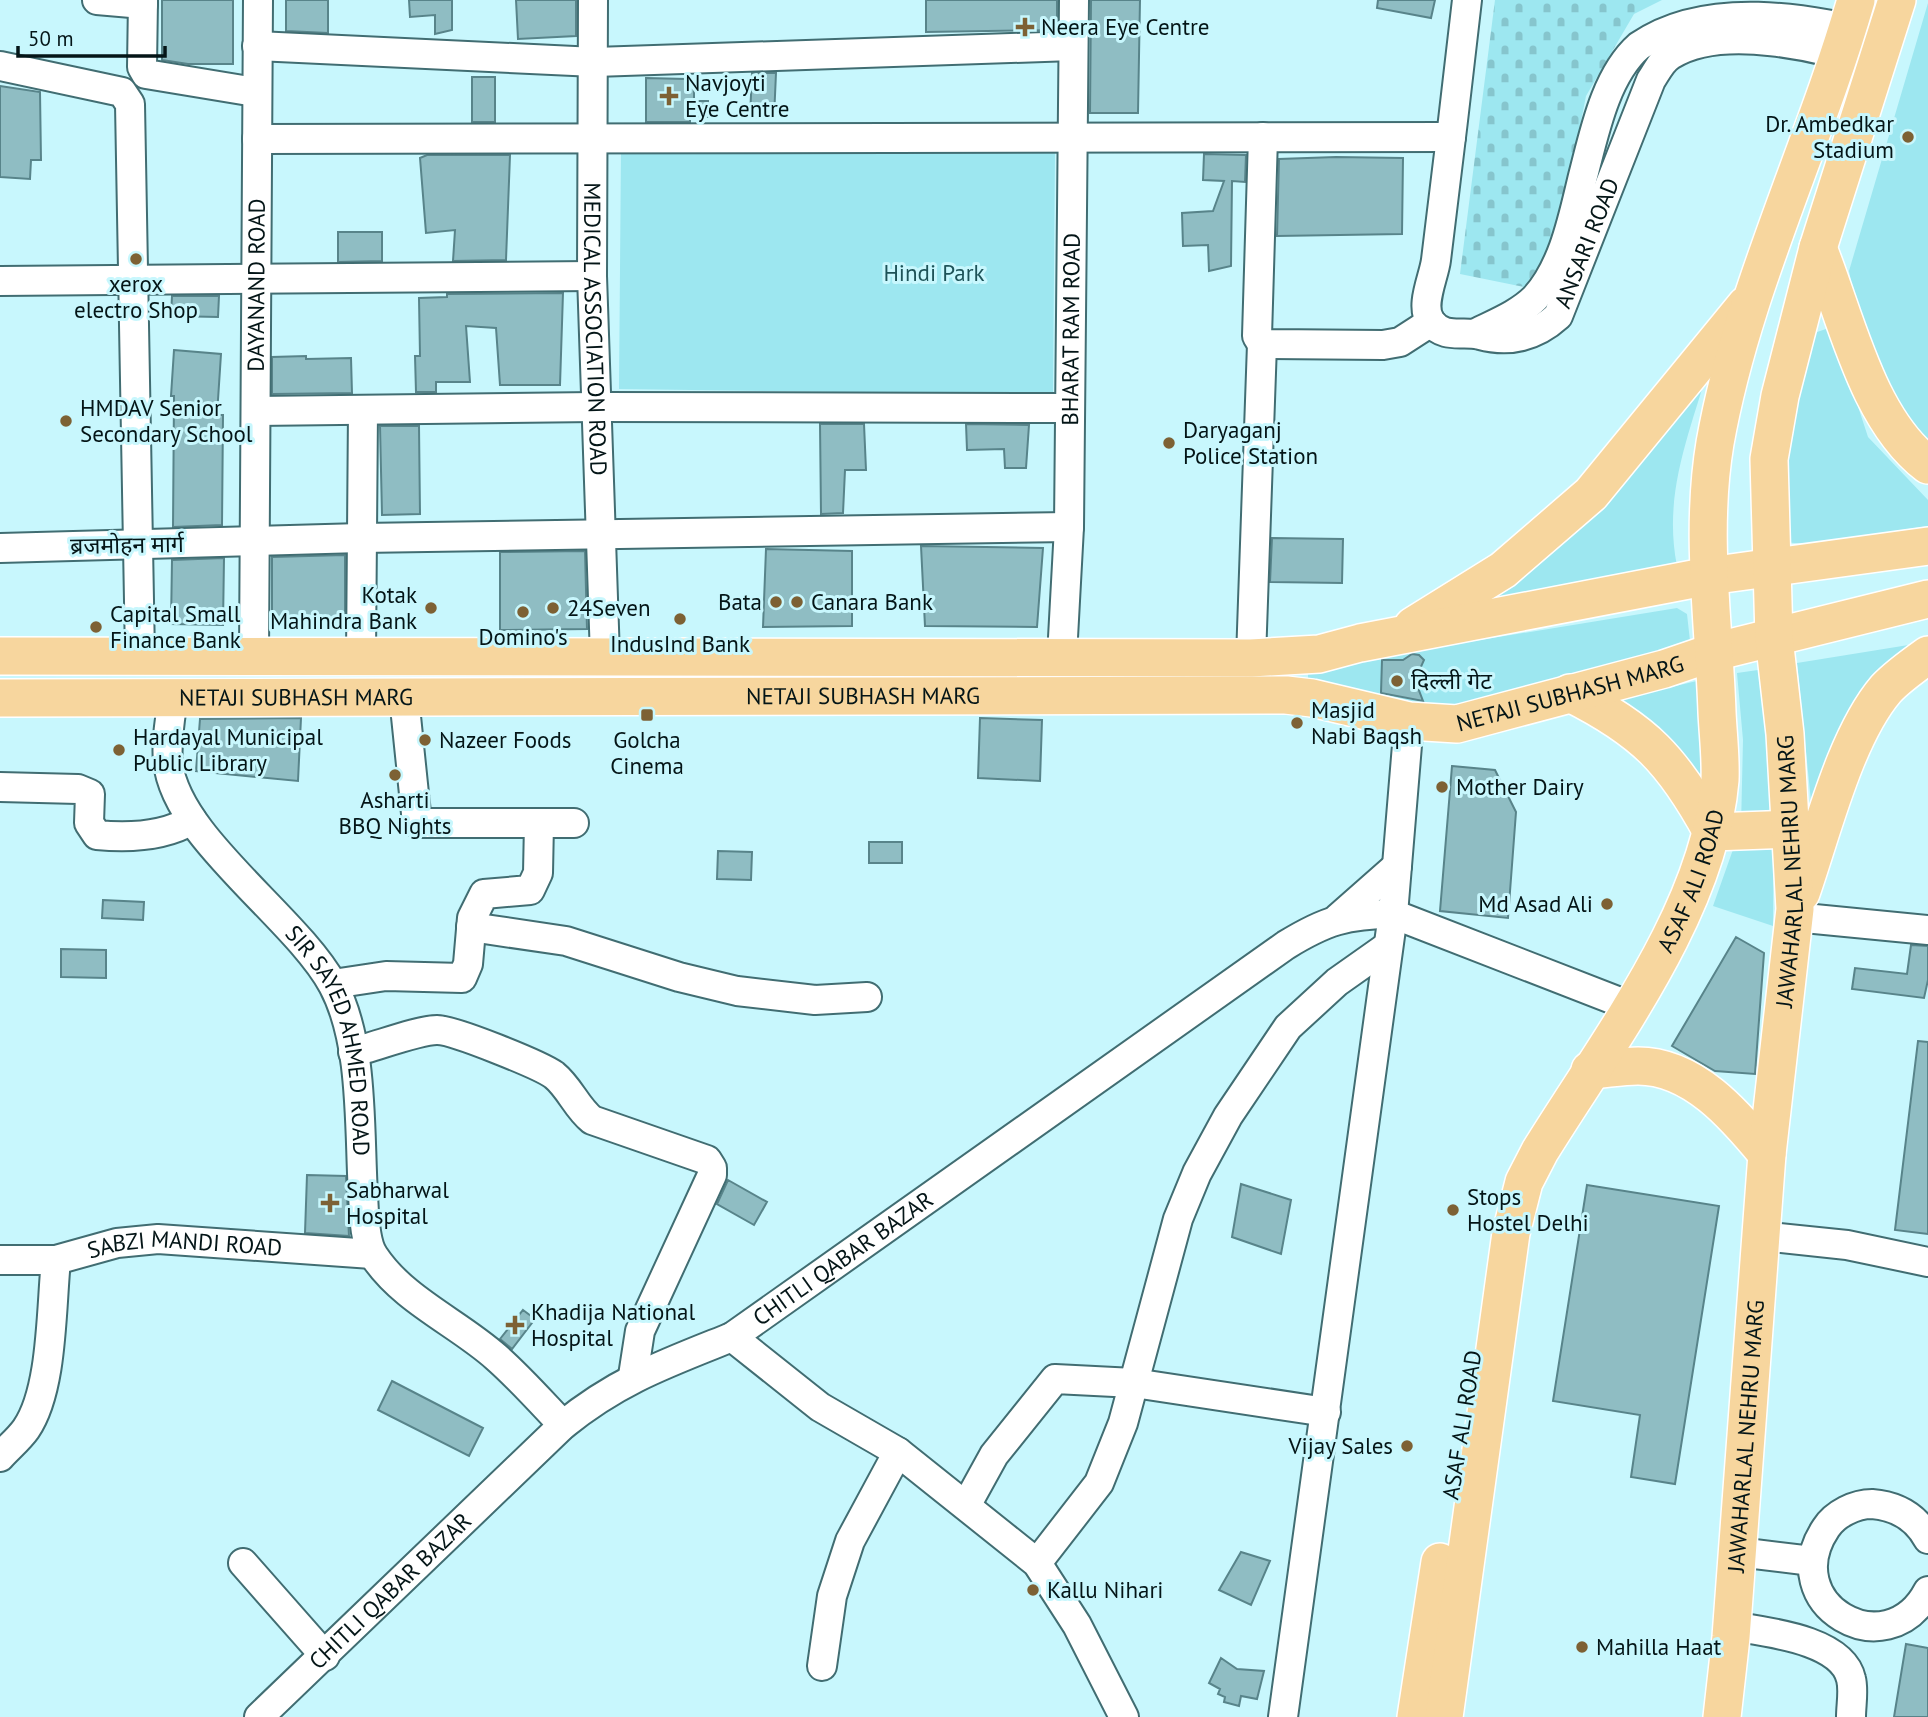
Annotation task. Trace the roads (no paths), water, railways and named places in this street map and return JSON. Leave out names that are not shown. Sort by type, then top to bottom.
[{"type":"main road","name":"JAWAHARLAL NEHRU MARG","points":[[1722,1717],[1738,1552],[1767,1154],[1795,913],[1785,734],[1774,638],[1769,459],[1780,396],[1818,248],[1897,0]]},
{"type":"main road","points":[[1709,576],[1711,480],[1715,442],[1751,299],[1847,27]]},
{"type":"main road","points":[[1818,248],[1882,410],[1916,456],[1928,465]]},
{"type":"main road","points":[[1399,635],[1503,570],[1591,494],[1726,326],[1751,299]]},
{"type":"main road","name":"NETAJI SUBHASH MARG","points":[[0,656],[1251,658],[1319,654],[1399,635],[1709,576],[1928,546]]},
{"type":"main road","name":"ASAF ALI ROAD","points":[[1444,1717],[1511,1233],[1524,1182],[1540,1151],[1664,951],[1693,887],[1712,832],[1720,778],[1709,576]]},
{"type":"main road","name":"NETAJI SUBHASH MARG","points":[[0,698],[1286,695],[1312,698],[1409,721],[1457,724],[1664,669],[1714,652],[1928,599]]},
{"type":"main road","points":[[1795,913],[1840,780],[1862,728],[1886,689],[1928,655]]},
{"type":"main road","points":[[1570,693],[1615,716],[1656,748],[1688,787],[1712,832],[1791,829]]},
{"type":"main road","points":[[1590,1070],[1640,1066],[1678,1074],[1736,1117],[1767,1154]]},
{"type":"main road","name":"ASAF ALI ROAD","points":[[1416,1717],[1497,1200],[1508,1172],[1540,1151]]},
{"type":"street","points":[[97,0],[143,2],[142,67],[146,74],[255,92]]},
{"type":"street","name":"DAYANAND ROAD","points":[[254,656],[255,92],[258,0]]},
{"type":"street","name":"MEDICAL ASSOCIATION ROAD","points":[[593,0],[594,62],[590,138],[592,276],[605,657]]},
{"type":"street","name":"BHARAT RAM ROAD","points":[[1062,656],[1069,527],[1074,0]]},
{"type":"street","points":[[1262,344],[1383,345],[1400,342],[1431,322],[1427,309],[1429,288],[1436,263],[1467,0]]},
{"type":"street","name":"ANSARI ROAD","points":[[1431,322],[1448,334],[1476,333],[1499,338],[1529,336],[1545,328],[1558,316],[1651,80],[1670,55],[1696,44],[1847,27],[1879,51]]},
{"type":"street","points":[[257,46],[594,62],[1073,46]]},
{"type":"street","points":[[0,66],[122,92],[128,97],[140,656]]},
{"type":"street","points":[[1251,658],[1262,344],[1257,336],[1264,137]]},
{"type":"street","points":[[257,139],[1451,137]]},
{"type":"street","points":[[0,281],[592,276]]},
{"type":"street","points":[[256,411],[595,407],[1070,408]]},
{"type":"street","points":[[361,656],[363,410]]},
{"type":"street","name":"ब्रजमोहन मार्ग","points":[[0,548],[361,538],[1069,527]]},
{"type":"street","points":[[404,698],[417,823],[573,823]]},
{"type":"street","name":"SIR SAYED AHMED ROAD","points":[[173,699],[168,762],[174,788],[192,820],[310,954],[332,984],[346,1015],[354,1052],[364,1212],[372,1254]]},
{"type":"street","points":[[1283,1717],[1393,914],[1409,721]]},
{"type":"street","points":[[0,787],[78,789],[90,794],[89,822],[97,835],[117,837],[175,830],[192,820]]},
{"type":"street","points":[[332,984],[386,976],[462,978],[468,964],[472,918],[484,894],[530,890],[538,873],[539,823]]},
{"type":"street","points":[[1338,918],[1397,866]]},
{"type":"street","points":[[1795,913],[1928,930]]},
{"type":"street","name":"CHITLI QABAR BAZAR","points":[[259,1717],[563,1424],[597,1397],[633,1376],[732,1337],[1286,945],[1338,918],[1359,914],[1393,914],[1630,1006]]},
{"type":"street","points":[[471,927],[566,941],[679,977],[737,990],[815,1000],[867,997]]},
{"type":"street","points":[[1037,1563],[1099,1483],[1123,1423],[1178,1219],[1197,1173],[1228,1116],[1288,1027],[1337,982],[1388,946]]},
{"type":"street","points":[[354,1052],[418,1033],[438,1030],[456,1034],[552,1073],[566,1087],[579,1110],[592,1120],[707,1160],[712,1168],[712,1175],[640,1331],[633,1376]]},
{"type":"street","points":[[1761,1236],[1847,1245],[1928,1262]]},
{"type":"street","name":"SABZI MANDI ROAD","points":[[0,1260],[57,1260],[117,1243],[158,1239],[372,1254]]},
{"type":"street","points":[[372,1254],[416,1297],[495,1356],[563,1424]]},
{"type":"street","points":[[0,1457],[26,1428],[37,1405],[44,1377],[57,1260]]},
{"type":"street","points":[[732,1337],[820,1407],[898,1452],[967,1504],[1037,1563],[1077,1625],[1124,1717]]},
{"type":"street","points":[[967,1504],[994,1455],[1055,1379],[1134,1383],[1326,1412]]},
{"type":"street","points":[[822,1666],[832,1596],[850,1541],[898,1452]]},
{"type":"street","points":[[1928,1539],[1922,1528],[1906,1513],[1887,1505],[1866,1504],[1846,1510],[1829,1523],[1818,1540],[1812,1561],[1814,1580],[1822,1598],[1835,1613],[1852,1623],[1871,1627],[1890,1625],[1908,1616],[1928,1591]]},
{"type":"street","points":[[1738,1552],[1812,1561]]},
{"type":"street","points":[[243,1563],[325,1656]]},
{"type":"street","points":[[1732,1626],[1796,1637],[1840,1660],[1852,1680],[1851,1717]]},
{"type":"place","name":"Neera Eye Centre","points":[[1025,27]]},
{"type":"place","name":"Navjoyti Eye Centre","points":[[669,96]]},
{"type":"place","name":"Dr. Ambedkar Stadium","points":[[1908,137]]},
{"type":"place","name":"xerox electro Shop","points":[[136,259]]},
{"type":"place","name":"HMDAV Senior Secondary School","points":[[66,421]]},
{"type":"place","name":"Daryaganj Police Station","points":[[1169,443]]},
{"type":"place","name":"Bata","points":[[776,602]]},
{"type":"place","name":"Canara Bank","points":[[797,602]]},
{"type":"place","name":"Kotak Mahindra Bank","points":[[431,608]]},
{"type":"place","name":"24Seven","points":[[553,608]]},
{"type":"place","name":"Domino's","points":[[523,612]]},
{"type":"place","name":"IndusInd Bank","points":[[680,619]]},
{"type":"place","name":"Capital Small Finance Bank","points":[[96,627]]},
{"type":"place","name":"दिल्ली गेट","points":[[1397,681]]},
{"type":"place","name":"Golcha Cinema","points":[[647,715]]},
{"type":"place","name":"Masjid Nabi Baqsh","points":[[1297,723]]},
{"type":"place","name":"Nazeer Foods","points":[[425,740]]},
{"type":"place","name":"Hardayal Municipal Public Library","points":[[119,750]]},
{"type":"place","name":"Asharti BBQ Nights","points":[[395,775]]},
{"type":"place","name":"Mother Dairy","points":[[1442,787]]},
{"type":"place","name":"Md Asad Ali","points":[[1607,904]]},
{"type":"place","name":"Sabharwal Hospital","points":[[330,1203]]},
{"type":"place","name":"Stops Hostel Delhi","points":[[1453,1210]]},
{"type":"place","name":"Khadija National Hospital","points":[[515,1325]]},
{"type":"place","name":"Vijay Sales","points":[[1407,1446]]},
{"type":"place","name":"Kallu Nihari","points":[[1033,1590]]},
{"type":"place","name":"Mahilla Haat","points":[[1582,1647]]},
{"type":"park label","name":"Hindi Park","points":[[934,273]]}]
